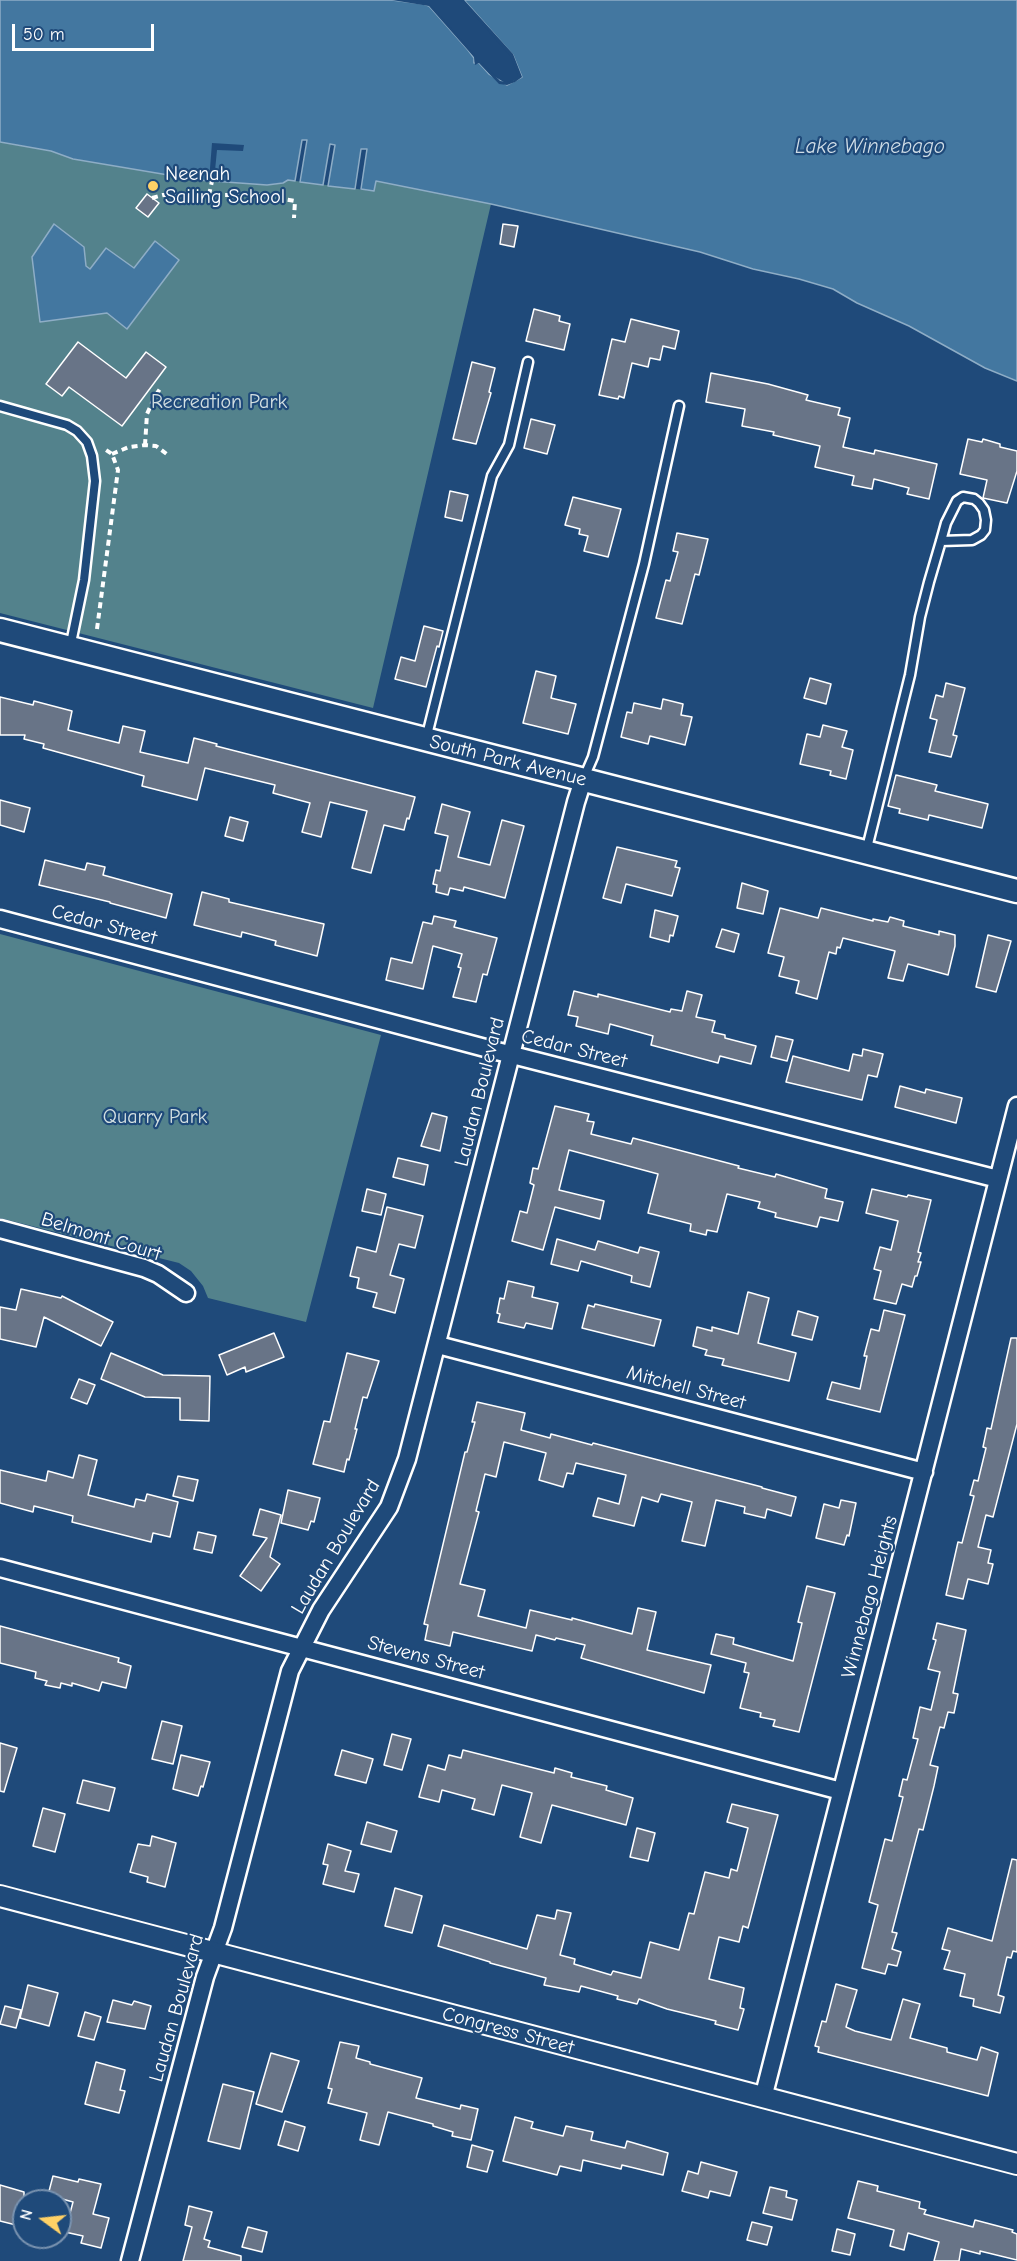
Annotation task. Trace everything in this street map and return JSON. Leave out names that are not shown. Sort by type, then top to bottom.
[{"type":"main road","name":"South Park Avenue","points":[[0,630],[1017,891]]},
{"type":"street","name":"Laudan Boulevard","points":[[130,2261],[205,1977],[223,1928],[290,1671],[321,1610],[389,1507],[407,1459],[438,1345],[510,1054],[583,780]]},
{"type":"street","name":"Cedar Street","points":[[0,919],[510,1054],[998,1179]]},
{"type":"street","name":"Winnebago Heights","points":[[763,2098],[1017,1106]]},
{"type":"street","name":"Belmont Court","points":[[0,1229],[144,1268],[158,1274],[186,1293]]},
{"type":"street","name":"Mitchell Street","points":[[438,1345],[924,1472]]},
{"type":"street","name":"Stevens Street","points":[[0,1568],[841,1791]]},
{"type":"street","name":"Congress Street","points":[[0,1896],[763,2098],[1016,2161]]},
{"type":"lane","points":[[426,740],[492,476],[509,445],[528,362]]},
{"type":"lane","points":[[0,406],[68,425],[87,442],[92,456],[95,481],[84,580],[69,648]]},
{"type":"lane","points":[[583,780],[592,757],[647,553],[679,406]]},
{"type":"lane","points":[[866,853],[910,675],[920,617],[941,541],[946,523],[957,501],[963,497],[974,499],[979,503],[984,510],[986,520],[985,530],[981,535],[972,540],[941,541]]},
{"type":"path","points":[[209,195],[212,181]]},
{"type":"path","points":[[152,198],[163,195],[260,195],[295,201],[294,218]]},
{"type":"path","points":[[145,445],[147,414],[160,389]]},
{"type":"path","points":[[112,454],[129,447],[145,445],[156,446],[168,455]]},
{"type":"green space","name":"Recreation Park","points":[[0,142],[51,151],[73,159],[198,180],[267,185],[288,180],[373,191],[375,181],[491,204],[373,708],[0,613]]},
{"type":"green space","name":"Quarry Park","points":[[0,934],[381,1035],[306,1322],[208,1298],[203,1286],[191,1271],[179,1263],[0,1218]]},
{"type":"water","name":"Lake Winnebago","points":[[0,0],[392,0],[423,4],[429,6],[468,50],[474,58],[474,63],[479,63],[489,74],[507,85],[522,77],[513,55],[464,0],[1017,0],[1017,381],[985,368],[909,326],[857,303],[833,289],[799,279],[753,269],[700,252],[491,204],[376,181],[374,191],[361,189],[367,149],[361,149],[355,189],[328,186],[335,145],[330,144],[323,185],[300,182],[307,140],[302,140],[295,181],[288,180],[267,185],[198,180],[73,159],[51,151],[0,142]]},
{"type":"water","points":[[54,224],[84,247],[86,266],[90,269],[106,248],[134,268],[155,241],[179,260],[127,329],[107,313],[40,322],[32,257]]},
{"type":"pier","points":[[392,0],[413,0],[430,4],[476,56],[477,61],[481,61],[500,81],[514,80],[518,76],[510,56],[461,0],[464,0],[513,54],[522,77],[507,85],[499,84],[479,63],[475,65],[474,57],[429,6]]},
{"type":"pier","points":[[212,143],[244,145],[243,151],[217,150],[214,181],[209,181]]},
{"type":"building","points":[[147,194],[159,203],[148,217],[136,208]]},
{"type":"building","points":[[503,224],[518,226],[514,247],[500,244]]},
{"type":"building","points":[[534,309],[560,316],[559,321],[570,324],[564,350],[526,341]]},
{"type":"building","points":[[631,319],[679,331],[675,349],[663,346],[660,360],[650,358],[648,367],[632,363],[624,398],[599,395],[612,339],[625,342]]},
{"type":"building","points":[[78,342],[126,378],[146,352],[166,367],[122,426],[69,387],[62,396],[46,384]]},
{"type":"building","points":[[472,362],[495,368],[489,392],[491,393],[476,444],[453,439]]},
{"type":"building","points":[[711,373],[768,384],[808,395],[806,400],[840,408],[838,415],[850,418],[843,447],[874,454],[875,450],[937,464],[929,499],[907,494],[909,488],[874,479],[872,489],[852,485],[854,476],[815,467],[820,446],[773,435],[774,432],[742,426],[745,409],[706,402]]},
{"type":"building","points":[[531,419],[555,425],[547,454],[524,448]]},
{"type":"building","points":[[968,439],[982,442],[983,439],[1000,444],[1000,447],[1017,451],[1017,471],[1007,503],[983,498],[987,480],[960,474]]},
{"type":"building","points":[[450,491],[468,495],[462,521],[445,517]]},
{"type":"building","points":[[573,497],[621,509],[608,557],[584,551],[588,536],[579,534],[580,529],[565,525]]},
{"type":"building","points":[[677,533],[708,539],[699,575],[695,574],[682,624],[656,618],[666,580],[670,581],[678,552],[673,551]]},
{"type":"building","points":[[424,626],[443,631],[426,687],[395,679],[401,657],[415,661]]},
{"type":"building","points":[[536,671],[556,676],[551,698],[576,704],[568,734],[523,723]]},
{"type":"building","points":[[810,678],[831,684],[826,704],[804,698]]},
{"type":"building","points":[[946,683],[965,688],[953,735],[957,736],[951,757],[929,752],[937,720],[930,718],[936,695],[943,697]]},
{"type":"building","points":[[0,697],[33,705],[34,701],[72,711],[68,730],[119,743],[123,726],[145,731],[140,752],[188,763],[194,738],[217,744],[216,746],[415,797],[404,830],[384,825],[371,873],[352,868],[367,811],[330,802],[321,837],[302,832],[310,803],[273,793],[275,785],[205,768],[197,800],[142,786],[144,776],[43,748],[44,744],[24,739],[25,735],[0,735]]},
{"type":"building","points":[[663,699],[683,704],[681,715],[692,717],[685,745],[650,736],[648,744],[621,737],[627,712],[632,713],[634,703],[661,709]]},
{"type":"building","points":[[823,725],[847,731],[842,747],[853,750],[846,779],[830,775],[831,771],[800,764],[807,734],[820,737]]},
{"type":"building","points":[[896,775],[937,785],[935,791],[988,804],[982,828],[929,815],[928,820],[899,813],[900,809],[888,806]]},
{"type":"building","points":[[0,800],[30,808],[24,832],[0,825]]},
{"type":"building","points":[[442,804],[470,812],[458,857],[490,865],[502,820],[524,826],[505,898],[464,887],[463,891],[450,888],[448,895],[436,892],[437,885],[433,884],[436,870],[440,871],[448,836],[435,833]]},
{"type":"building","points":[[230,817],[248,822],[243,841],[225,836]]},
{"type":"building","points":[[617,847],[677,861],[675,867],[680,868],[672,896],[626,884],[621,903],[603,898]]},
{"type":"building","points":[[45,860],[85,870],[87,863],[105,867],[103,875],[172,894],[166,918],[39,885]]},
{"type":"building","points":[[742,883],[768,891],[763,914],[737,908]]},
{"type":"building","points":[[202,892],[229,899],[229,902],[324,924],[317,956],[275,945],[276,941],[242,932],[241,937],[194,925]]},
{"type":"building","points":[[780,908],[818,918],[821,908],[873,921],[873,919],[888,922],[890,917],[904,921],[903,926],[939,935],[939,931],[955,935],[955,946],[948,975],[908,964],[903,981],[888,978],[895,951],[843,938],[840,948],[837,947],[836,954],[829,952],[817,999],[796,993],[799,981],[779,976],[784,957],[768,953]]},
{"type":"building","points":[[655,910],[678,916],[673,936],[670,935],[669,942],[650,937]]},
{"type":"building","points":[[434,916],[456,921],[454,927],[497,938],[487,975],[483,974],[476,1002],[453,997],[461,968],[458,967],[462,954],[433,946],[423,989],[386,980],[391,958],[412,963],[423,922],[432,924]]},
{"type":"building","points":[[722,929],[739,934],[734,952],[716,947]]},
{"type":"building","points":[[988,935],[1011,941],[996,992],[976,987]]},
{"type":"building","points":[[574,991],[598,997],[598,994],[670,1012],[671,1009],[682,1011],[687,991],[702,995],[696,1017],[715,1021],[712,1032],[756,1046],[751,1064],[720,1056],[718,1063],[651,1045],[653,1036],[610,1024],[608,1034],[576,1026],[578,1017],[568,1015]]},
{"type":"building","points":[[776,1036],[793,1040],[787,1061],[771,1057]]},
{"type":"building","points":[[863,1049],[883,1054],[877,1077],[868,1075],[862,1100],[786,1082],[793,1056],[849,1071],[853,1054],[862,1056]]},
{"type":"building","points":[[900,1086],[925,1093],[926,1089],[962,1098],[956,1123],[895,1107]]},
{"type":"building","points":[[555,1106],[589,1114],[587,1121],[594,1122],[591,1134],[631,1144],[633,1138],[739,1166],[738,1168],[775,1177],[776,1174],[827,1189],[825,1198],[843,1202],[838,1221],[820,1217],[817,1227],[775,1217],[776,1213],[758,1208],[760,1202],[727,1194],[717,1232],[707,1230],[706,1235],[690,1231],[691,1224],[648,1213],[658,1174],[569,1150],[559,1190],[604,1201],[600,1219],[555,1207],[543,1250],[512,1241],[520,1211],[527,1213],[534,1185],[530,1183],[533,1168],[538,1169]]},
{"type":"building","points":[[432,1113],[447,1117],[440,1151],[421,1146]]},
{"type":"building","points":[[398,1158],[428,1165],[424,1185],[393,1177]]},
{"type":"building","points":[[367,1189],[386,1194],[381,1215],[362,1211]]},
{"type":"building","points":[[872,1189],[931,1200],[918,1252],[921,1253],[918,1262],[921,1262],[917,1276],[915,1276],[912,1287],[902,1284],[896,1304],[874,1299],[881,1271],[874,1269],[880,1247],[891,1250],[898,1221],[866,1213]]},
{"type":"building","points":[[387,1207],[423,1216],[415,1248],[399,1244],[390,1275],[404,1279],[395,1313],[373,1307],[377,1293],[357,1288],[359,1278],[350,1276],[357,1247],[376,1252]]},
{"type":"building","points":[[557,1239],[595,1250],[598,1241],[638,1253],[640,1247],[659,1252],[650,1287],[631,1282],[632,1276],[581,1261],[578,1271],[551,1264]]},
{"type":"building","points":[[508,1281],[534,1287],[532,1297],[558,1303],[552,1329],[526,1323],[524,1328],[498,1322],[500,1298],[504,1299]]},
{"type":"building","points":[[21,1289],[61,1298],[62,1296],[113,1322],[101,1346],[44,1317],[36,1347],[0,1339],[0,1307],[16,1310]]},
{"type":"building","points":[[748,1292],[769,1298],[758,1343],[796,1353],[789,1381],[722,1365],[724,1359],[705,1355],[707,1350],[693,1346],[697,1327],[712,1331],[712,1327],[738,1334]]},
{"type":"building","points":[[595,1304],[661,1320],[654,1346],[582,1328],[588,1305],[594,1307]]},
{"type":"building","points":[[884,1310],[905,1315],[880,1412],[827,1399],[832,1382],[860,1389],[867,1356],[864,1356],[871,1329],[879,1331]]},
{"type":"building","points":[[798,1311],[818,1317],[812,1340],[792,1335]]},
{"type":"building","points":[[274,1333],[284,1357],[246,1372],[245,1367],[227,1375],[219,1355]]},
{"type":"building","points":[[1011,1338],[1017,1338],[1017,1424],[993,1517],[986,1515],[978,1547],[991,1550],[988,1563],[993,1564],[988,1584],[968,1579],[963,1599],[946,1595],[958,1542],[962,1543],[974,1496],[970,1495],[974,1480],[978,1481],[986,1448],[983,1447],[987,1428],[991,1429]]},
{"type":"building","points":[[111,1353],[163,1375],[210,1376],[209,1421],[180,1420],[180,1398],[145,1397],[101,1379]]},
{"type":"building","points":[[347,1353],[379,1361],[367,1398],[363,1397],[355,1429],[357,1429],[344,1472],[313,1464],[324,1421],[330,1422]]},
{"type":"building","points":[[79,1379],[95,1385],[87,1404],[71,1398]]},
{"type":"building","points":[[477,1402],[525,1413],[521,1430],[550,1438],[551,1434],[592,1445],[593,1443],[796,1497],[791,1516],[767,1509],[765,1518],[744,1513],[745,1507],[716,1500],[705,1546],[682,1541],[692,1502],[661,1494],[658,1502],[642,1497],[634,1526],[593,1516],[598,1498],[619,1504],[626,1475],[576,1463],[573,1474],[567,1473],[563,1487],[539,1480],[546,1453],[504,1442],[496,1477],[485,1474],[476,1511],[479,1512],[460,1584],[485,1590],[478,1616],[526,1628],[530,1610],[572,1620],[572,1618],[632,1634],[638,1608],[656,1612],[647,1650],[711,1665],[704,1693],[581,1658],[585,1645],[556,1638],[555,1640],[536,1635],[532,1651],[453,1632],[450,1646],[425,1640],[428,1625],[424,1624],[465,1452],[467,1452],[475,1422],[472,1422]]},
{"type":"building","points":[[79,1455],[97,1460],[88,1495],[134,1507],[136,1499],[145,1501],[147,1494],[178,1502],[170,1537],[153,1533],[151,1542],[72,1522],[73,1516],[34,1506],[33,1512],[0,1503],[0,1470],[46,1481],[48,1471],[73,1478]]},
{"type":"building","points":[[178,1476],[198,1480],[193,1501],[173,1496]]},
{"type":"building","points":[[288,1490],[320,1498],[314,1522],[311,1521],[308,1530],[281,1523]]},
{"type":"building","points":[[841,1500],[856,1503],[849,1536],[847,1535],[844,1545],[816,1538],[824,1504],[839,1508]]},
{"type":"building","points":[[260,1509],[281,1515],[270,1557],[280,1564],[261,1591],[240,1576],[267,1538],[253,1535]]},
{"type":"building","points":[[198,1532],[216,1536],[212,1553],[194,1549]]},
{"type":"building","points":[[807,1586],[835,1593],[799,1732],[773,1726],[775,1720],[760,1717],[761,1713],[740,1708],[749,1673],[744,1672],[746,1663],[711,1654],[716,1634],[734,1638],[733,1644],[793,1661],[802,1623],[798,1622]]},
{"type":"building","points":[[937,1623],[966,1630],[953,1693],[958,1694],[954,1713],[948,1712],[944,1728],[940,1727],[930,1765],[938,1767],[934,1786],[923,1830],[919,1829],[892,1932],[897,1933],[892,1949],[901,1952],[897,1966],[888,1964],[885,1974],[862,1968],[878,1905],[869,1902],[885,1839],[892,1841],[903,1797],[899,1796],[903,1779],[907,1780],[918,1739],[913,1738],[920,1707],[931,1710],[940,1672],[928,1669],[936,1640],[933,1639]]},
{"type":"building","points":[[0,1626],[119,1658],[118,1662],[131,1666],[126,1688],[102,1682],[99,1691],[72,1683],[72,1686],[61,1683],[60,1688],[45,1685],[47,1681],[35,1678],[36,1672],[0,1663]]},
{"type":"building","points":[[162,1721],[182,1726],[173,1764],[152,1759]]},
{"type":"building","points":[[392,1734],[411,1739],[402,1770],[384,1765]]},
{"type":"building","points":[[0,1743],[17,1748],[4,1792],[0,1791]]},
{"type":"building","points":[[342,1750],[373,1759],[366,1783],[335,1775]]},
{"type":"building","points":[[463,1750],[554,1773],[555,1768],[572,1773],[571,1777],[607,1786],[606,1790],[633,1798],[626,1825],[552,1805],[541,1843],[520,1837],[532,1793],[502,1785],[494,1815],[472,1809],[475,1799],[442,1790],[439,1802],[419,1797],[428,1765],[445,1770],[449,1755],[461,1758]]},
{"type":"building","points":[[181,1755],[210,1762],[198,1796],[173,1789]]},
{"type":"building","points":[[83,1780],[115,1788],[109,1811],[77,1803]]},
{"type":"building","points":[[732,1804],[778,1815],[748,1928],[743,1926],[739,1942],[719,1937],[709,1979],[744,1988],[740,2008],[744,2009],[738,2030],[715,2024],[716,2021],[667,2009],[639,1999],[637,2004],[617,1999],[618,1996],[581,1986],[579,1992],[544,1985],[546,1978],[438,1946],[444,1925],[527,1949],[537,1915],[555,1919],[557,1910],[571,1913],[560,1955],[575,1959],[574,1964],[611,1975],[613,1971],[641,1978],[650,1942],[679,1950],[689,1913],[694,1914],[705,1872],[729,1878],[731,1869],[737,1871],[748,1828],[727,1822]]},
{"type":"building","points":[[43,1808],[65,1814],[55,1852],[33,1846]]},
{"type":"building","points":[[367,1822],[397,1831],[391,1852],[361,1844]]},
{"type":"building","points":[[637,1828],[655,1833],[648,1861],[630,1857]]},
{"type":"building","points":[[152,1836],[176,1843],[165,1887],[147,1882],[148,1877],[130,1872],[138,1844],[150,1846]]},
{"type":"building","points":[[328,1844],[351,1851],[345,1871],[359,1874],[354,1892],[323,1884],[328,1865],[323,1864]]},
{"type":"building","points":[[1012,1859],[1017,1860],[1017,1952],[1013,1951],[1011,1958],[1007,1957],[998,1995],[1004,1997],[1000,2013],[973,2006],[974,1999],[960,1996],[965,1974],[944,1969],[950,1951],[942,1949],[948,1928],[992,1941]]},
{"type":"building","points":[[395,1888],[422,1896],[412,1933],[385,1926]]},
{"type":"building","points":[[836,1984],[857,1990],[846,2027],[855,2031],[891,2040],[903,1999],[920,2004],[910,2038],[947,2048],[947,2052],[977,2060],[981,2047],[998,2053],[988,2096],[818,2052],[819,2047],[815,2046],[822,2021],[826,2022]]},
{"type":"building","points":[[28,1985],[58,1993],[49,2026],[20,2018]]},
{"type":"building","points":[[113,2000],[132,2005],[134,2001],[151,2006],[145,2029],[107,2022]]},
{"type":"building","points":[[5,2006],[21,2010],[16,2028],[0,2024]]},
{"type":"building","points":[[85,2012],[101,2017],[94,2040],[78,2036]]},
{"type":"building","points":[[340,2042],[359,2046],[356,2058],[422,2078],[416,2098],[460,2109],[461,2105],[478,2109],[471,2140],[452,2136],[453,2132],[433,2126],[433,2124],[388,2112],[379,2145],[360,2140],[367,2113],[328,2103],[332,2089],[328,2088]]},
{"type":"building","points":[[271,2053],[299,2061],[282,2112],[256,2104]]},
{"type":"building","points":[[96,2062],[125,2070],[120,2090],[125,2091],[119,2113],[85,2104]]},
{"type":"building","points":[[223,2084],[254,2092],[240,2149],[208,2141]]},
{"type":"building","points":[[515,2117],[533,2122],[531,2128],[563,2136],[566,2126],[593,2132],[591,2140],[625,2148],[627,2141],[668,2153],[663,2175],[622,2165],[621,2169],[583,2160],[581,2171],[560,2166],[557,2175],[503,2161]]},
{"type":"building","points":[[285,2121],[305,2127],[298,2151],[278,2145]]},
{"type":"building","points":[[472,2145],[493,2151],[487,2172],[467,2167]]},
{"type":"building","points":[[701,2162],[737,2172],[730,2196],[710,2191],[708,2198],[682,2191],[688,2171],[698,2174]]},
{"type":"building","points":[[53,2176],[78,2182],[79,2179],[101,2184],[93,2214],[109,2218],[101,2248],[81,2243],[83,2236],[72,2234],[72,2189],[50,2189]]},
{"type":"building","points":[[858,2181],[878,2186],[877,2191],[920,2202],[919,2208],[926,2210],[924,2214],[973,2227],[975,2220],[1013,2230],[1012,2232],[1017,2234],[1017,2260],[961,2249],[959,2261],[934,2261],[939,2242],[908,2233],[904,2250],[890,2246],[894,2230],[848,2218]]},
{"type":"building","points":[[0,2185],[14,2189],[12,2224],[0,2221]]},
{"type":"building","points":[[770,2187],[787,2191],[786,2197],[797,2200],[792,2220],[763,2213]]},
{"type":"building","points":[[189,2206],[212,2212],[204,2239],[210,2241],[208,2247],[241,2256],[241,2261],[183,2261],[192,2227],[185,2225]]},
{"type":"building","points":[[752,2222],[772,2227],[767,2245],[747,2240]]},
{"type":"building","points":[[248,2227],[267,2232],[262,2252],[242,2247]]},
{"type":"building","points":[[837,2229],[855,2234],[850,2255],[832,2251]]},
{"type":"place","name":"Neenah Sailing School","points":[[153,186]]}]
